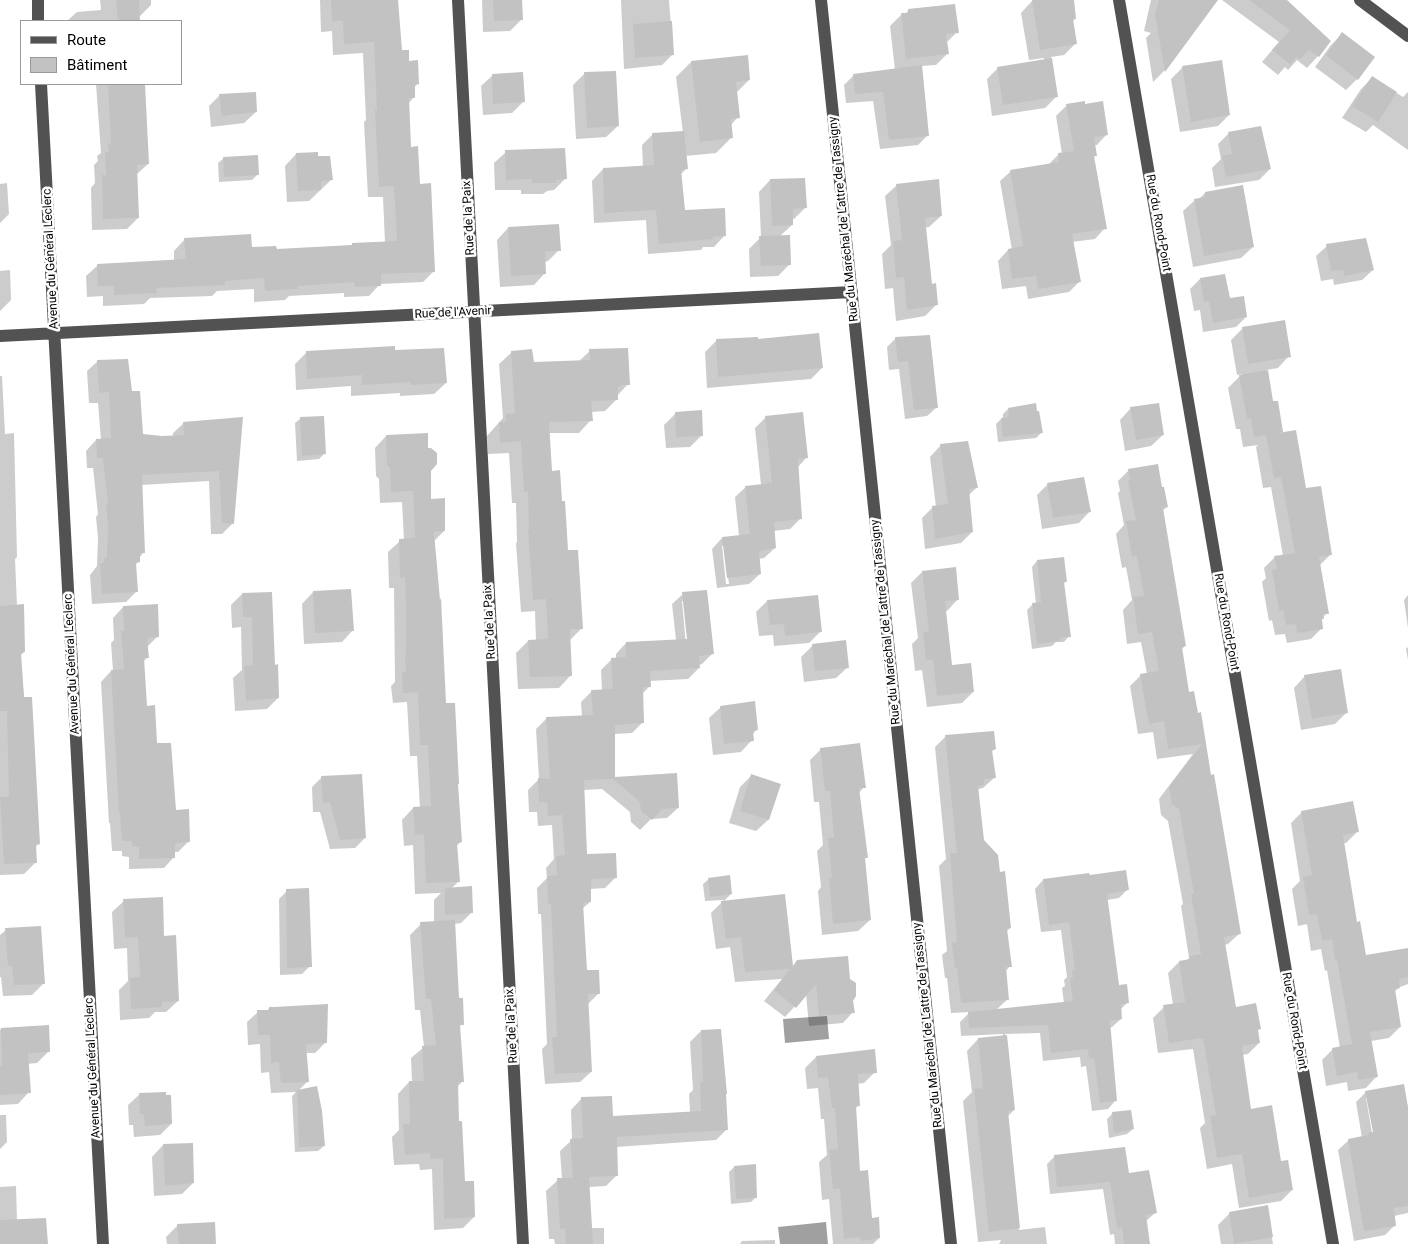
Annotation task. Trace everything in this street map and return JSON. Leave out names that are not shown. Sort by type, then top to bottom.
[{"type":"street","points":[[38,0],[38,20]]},
{"type":"street","name":"Rue de la Paix","points":[[458,0],[523,1244]]},
{"type":"street","name":"Rue du Maréchal de Lattre de Tassigny","points":[[821,0],[951,1244]]},
{"type":"street","name":"Rue du Rond-Point","points":[[1119,0],[1333,1244]]},
{"type":"street","points":[[1360,0],[1408,36]]},
{"type":"street","name":"Avenue du Général Leclerc","points":[[41,85],[103,1244]]},
{"type":"street","name":"Rue de l'Avenir","points":[[0,336],[852,292]]},
{"type":"shaded area","points":[[827,1016],[829,1039],[785,1043],[783,1019]]},
{"type":"shaded area","points":[[826,1222],[828,1244],[780,1244],[778,1227]]},
{"type":"building","points":[[116,0],[139,0],[140,20],[118,20]]},
{"type":"building","points":[[331,0],[398,0],[402,50],[409,50],[409,61],[418,60],[419,84],[415,85],[415,98],[409,98],[411,147],[418,146],[420,184],[431,183],[435,272],[381,274],[381,286],[355,287],[354,282],[298,286],[298,289],[265,291],[264,278],[225,281],[225,285],[156,288],[157,293],[114,295],[114,286],[98,286],[97,264],[186,259],[184,238],[251,234],[252,247],[276,246],[277,249],[397,241],[394,186],[379,187],[374,42],[344,44],[343,21],[332,21]]},
{"type":"building","points":[[493,0],[522,0],[523,20],[494,21]]},
{"type":"building","points":[[1032,0],[1074,0],[1076,19],[1073,19],[1077,44],[1040,50]]},
{"type":"building","points":[[1159,0],[1218,0],[1165,72],[1155,14]]},
{"type":"building","points":[[1249,0],[1287,0],[1331,41],[1319,57],[1309,50],[1300,59],[1297,57],[1290,64],[1272,50],[1290,30]]},
{"type":"building","points":[[955,4],[959,33],[946,34],[949,54],[906,59],[901,13],[908,13],[908,9]]},
{"type":"building","points":[[672,21],[674,55],[635,58],[633,24]]},
{"type":"building","points":[[1342,32],[1375,57],[1358,80],[1326,55]]},
{"type":"building","points":[[748,55],[750,80],[736,82],[740,118],[731,119],[733,138],[700,142],[691,61]]},
{"type":"building","points":[[1052,58],[1058,97],[1003,105],[997,67]]},
{"type":"building","points":[[1222,60],[1230,115],[1191,122],[1182,66]]},
{"type":"building","points":[[922,65],[929,136],[889,140],[883,92],[855,94],[853,74]]},
{"type":"building","points":[[616,71],[619,126],[587,128],[584,72]]},
{"type":"building","points":[[523,72],[525,102],[493,104],[492,74]]},
{"type":"building","points":[[1372,76],[1397,92],[1378,122],[1352,106]]},
{"type":"building","points":[[108,85],[145,85],[149,164],[137,165],[139,218],[103,219],[102,175],[106,175],[105,152],[109,152],[108,144],[111,144]]},
{"type":"building","points":[[256,92],[257,112],[222,116],[219,94]]},
{"type":"building","points":[[1085,101],[1085,104],[1103,101],[1108,135],[1094,137],[1097,156],[1094,156],[1107,229],[1072,234],[1081,282],[1038,289],[1036,276],[1012,279],[1008,249],[1023,246],[1010,170],[1059,162],[1058,153],[1074,151],[1066,104]]},
{"type":"building","points":[[1261,126],[1271,169],[1226,177],[1222,156],[1232,154],[1228,132]]},
{"type":"building","points":[[684,131],[688,169],[681,170],[685,210],[725,208],[726,236],[659,244],[656,210],[604,213],[603,168],[654,165],[652,133]]},
{"type":"building","points":[[565,148],[567,179],[556,180],[556,183],[532,183],[532,179],[506,180],[505,150]]},
{"type":"building","points":[[318,152],[318,156],[330,156],[333,180],[321,181],[321,190],[298,191],[296,153]]},
{"type":"building","points":[[258,155],[259,175],[224,177],[223,157]]},
{"type":"building","points":[[805,178],[807,208],[793,209],[793,225],[772,226],[770,179]]},
{"type":"building","points":[[939,179],[942,216],[925,218],[932,284],[936,283],[938,305],[907,310],[904,277],[896,278],[893,241],[902,240],[896,184]]},
{"type":"building","points":[[1243,185],[1254,247],[1204,256],[1194,199],[1205,197],[1205,192]]},
{"type":"building","points":[[559,224],[561,251],[545,251],[546,274],[511,276],[508,227]]},
{"type":"building","points":[[790,235],[791,265],[761,266],[759,236]]},
{"type":"building","points":[[1366,238],[1374,270],[1344,276],[1343,270],[1331,271],[1326,244]]},
{"type":"building","points":[[1225,274],[1230,298],[1244,296],[1247,317],[1213,323],[1209,301],[1204,302],[1200,278]]},
{"type":"building","points":[[1285,320],[1291,357],[1248,364],[1242,327]]},
{"type":"building","points":[[819,333],[823,368],[718,377],[716,339],[758,337],[758,339]]},
{"type":"building","points":[[930,335],[938,408],[914,410],[908,361],[898,362],[895,337]]},
{"type":"building","points":[[395,346],[395,350],[444,348],[447,383],[411,385],[411,382],[362,385],[362,375],[307,379],[306,351]]},
{"type":"building","points":[[628,348],[630,385],[620,385],[618,387],[618,400],[591,401],[593,421],[549,422],[552,471],[560,470],[562,501],[565,501],[568,550],[578,550],[583,629],[570,629],[572,676],[530,677],[528,640],[548,639],[546,599],[533,600],[528,530],[528,491],[524,492],[521,441],[500,443],[499,422],[506,422],[506,414],[515,413],[511,351],[532,349],[534,362],[590,360],[589,349]]},
{"type":"building","points":[[128,359],[132,391],[140,391],[143,434],[162,436],[184,435],[183,422],[243,417],[234,524],[222,523],[219,471],[142,475],[145,553],[140,553],[140,562],[136,563],[138,592],[102,594],[100,563],[104,563],[104,558],[107,558],[108,527],[106,505],[108,504],[103,458],[97,458],[96,439],[111,438],[109,392],[99,393],[97,360]]},
{"type":"building","points":[[1268,370],[1273,401],[1278,401],[1283,432],[1254,437],[1251,418],[1247,419],[1239,375]]},
{"type":"building","points":[[1036,403],[1043,433],[1003,437],[1001,418],[1009,417],[1008,408]]},
{"type":"building","points":[[1159,403],[1164,435],[1136,440],[1130,407]]},
{"type":"building","points":[[702,410],[703,436],[676,437],[675,412]]},
{"type":"building","points":[[803,412],[808,458],[798,459],[802,519],[774,522],[776,548],[759,551],[761,574],[727,578],[722,537],[750,534],[745,486],[772,483],[765,416]]},
{"type":"building","points":[[324,416],[326,454],[302,456],[300,417]]},
{"type":"building","points":[[1296,430],[1306,488],[1321,486],[1332,555],[1319,557],[1329,614],[1323,614],[1323,629],[1297,633],[1296,624],[1286,625],[1283,610],[1279,611],[1272,570],[1277,569],[1274,556],[1295,553],[1281,477],[1274,478],[1266,435]]},
{"type":"building","points":[[428,433],[428,448],[437,453],[437,464],[431,471],[431,499],[445,498],[445,531],[434,532],[440,600],[441,598],[446,703],[455,703],[462,842],[457,843],[460,882],[426,883],[424,834],[415,835],[413,807],[431,806],[428,745],[420,745],[418,692],[403,693],[402,673],[406,672],[406,610],[405,577],[400,578],[399,539],[415,538],[413,491],[391,492],[390,468],[387,465],[386,435]]},
{"type":"building","points":[[968,441],[978,488],[969,489],[973,532],[935,539],[932,506],[948,504],[940,444]]},
{"type":"building","points":[[1158,464],[1168,507],[1163,508],[1186,646],[1182,647],[1189,692],[1194,691],[1198,713],[1201,712],[1211,775],[1214,774],[1241,934],[1224,937],[1236,1007],[1256,1003],[1261,1029],[1258,1030],[1260,1043],[1242,1046],[1251,1109],[1272,1105],[1281,1161],[1288,1160],[1293,1190],[1249,1198],[1242,1154],[1217,1158],[1210,1116],[1216,1115],[1203,1038],[1169,1043],[1163,1005],[1185,1002],[1179,961],[1201,954],[1191,894],[1194,894],[1179,809],[1172,804],[1169,787],[1202,744],[1168,749],[1164,721],[1149,724],[1140,674],[1159,671],[1152,632],[1138,634],[1133,597],[1144,596],[1137,556],[1132,557],[1126,521],[1136,520],[1128,481],[1130,480],[1128,469]]},
{"type":"building","points":[[1084,477],[1091,512],[1053,518],[1047,483]]},
{"type":"building","points":[[1064,557],[1067,582],[1064,582],[1071,637],[1037,644],[1032,603],[1041,602],[1037,560]]},
{"type":"building","points":[[956,567],[959,600],[945,601],[952,665],[971,663],[974,692],[937,696],[933,660],[926,660],[923,632],[929,631],[922,571]]},
{"type":"building","points":[[351,589],[354,631],[315,633],[313,591]]},
{"type":"building","points":[[707,590],[714,654],[699,656],[700,668],[650,671],[651,687],[643,687],[644,723],[615,725],[615,777],[677,773],[679,808],[662,809],[652,820],[641,811],[640,802],[613,779],[584,780],[587,854],[616,853],[617,878],[591,879],[591,902],[583,903],[587,970],[599,970],[600,994],[588,994],[592,1072],[555,1074],[552,1037],[557,1037],[551,904],[548,904],[547,876],[557,875],[556,856],[565,855],[562,815],[548,816],[547,802],[539,802],[538,778],[550,779],[546,717],[593,715],[591,690],[613,689],[611,658],[626,657],[626,642],[687,639],[682,592]]},
{"type":"building","points":[[272,592],[275,665],[278,664],[279,698],[246,701],[244,666],[253,665],[252,617],[243,617],[242,593]]},
{"type":"building","points":[[818,595],[822,632],[785,636],[784,624],[770,625],[767,600]]},
{"type":"building","points":[[24,604],[25,652],[21,653],[24,697],[32,697],[40,844],[36,845],[37,863],[4,864],[0,797],[9,797],[7,711],[0,711],[0,606]]},
{"type":"building","points":[[158,604],[159,637],[147,638],[149,658],[144,658],[147,706],[155,705],[157,743],[171,743],[176,810],[189,809],[190,842],[175,843],[175,858],[139,859],[139,847],[132,846],[132,841],[122,841],[111,670],[124,669],[121,631],[124,631],[123,606]]},
{"type":"building","points":[[846,640],[849,668],[815,671],[812,644]]},
{"type":"building","points":[[1341,669],[1348,713],[1312,719],[1304,675]]},
{"type":"building","points":[[755,701],[758,730],[753,731],[754,741],[724,744],[720,706]]},
{"type":"building","points":[[994,731],[996,749],[992,750],[996,778],[984,779],[984,785],[978,786],[984,840],[998,855],[1000,872],[1005,871],[1011,928],[1007,929],[1012,967],[1006,967],[1009,1000],[961,1003],[952,943],[957,942],[950,853],[957,853],[945,735]]},
{"type":"building","points":[[860,743],[866,788],[859,788],[868,858],[865,858],[871,920],[833,924],[829,878],[832,878],[828,838],[834,838],[830,791],[825,791],[820,748]]},
{"type":"building","points":[[362,774],[366,838],[340,840],[330,802],[323,803],[321,776]]},
{"type":"building","points":[[751,774],[781,784],[769,820],[740,811]]},
{"type":"building","points":[[1353,801],[1359,832],[1343,835],[1357,922],[1360,921],[1366,955],[1408,948],[1408,977],[1399,979],[1400,988],[1395,989],[1401,1027],[1370,1032],[1378,1077],[1358,1080],[1357,1072],[1337,1076],[1332,1048],[1352,1044],[1332,939],[1322,941],[1317,914],[1309,915],[1303,877],[1312,875],[1301,811]]},
{"type":"building","points":[[1126,870],[1129,890],[1107,894],[1119,985],[1127,984],[1129,1003],[1121,1004],[1122,1019],[1110,1021],[1117,1101],[1100,1103],[1094,1058],[1089,1059],[1088,1049],[1051,1053],[1048,1025],[969,1028],[968,1012],[1073,1001],[1070,978],[1073,978],[1072,971],[1075,970],[1069,922],[1049,925],[1043,879]]},
{"type":"building","points":[[730,875],[732,894],[710,897],[708,878]]},
{"type":"building","points":[[472,886],[473,913],[445,915],[445,888]]},
{"type":"building","points":[[309,888],[312,967],[287,968],[286,889]]},
{"type":"building","points":[[785,894],[793,966],[797,960],[848,956],[850,979],[856,983],[856,996],[853,1001],[855,1013],[819,1016],[816,984],[796,1008],[774,990],[790,969],[745,972],[741,937],[726,939],[721,901]]},
{"type":"building","points":[[163,897],[164,936],[176,935],[179,1001],[162,1002],[162,1007],[131,1009],[130,978],[140,977],[138,937],[125,938],[123,899]]},
{"type":"building","points":[[455,920],[459,998],[463,998],[464,1025],[460,1025],[464,1082],[458,1082],[459,1121],[462,1121],[465,1181],[474,1181],[475,1217],[444,1219],[443,1158],[430,1159],[430,1153],[405,1155],[403,1124],[410,1124],[409,1081],[424,1081],[422,1046],[436,1045],[431,999],[426,999],[420,922]]},
{"type":"building","points":[[41,926],[45,984],[14,985],[12,966],[8,966],[5,928]]},
{"type":"building","points":[[328,1004],[327,1043],[306,1044],[309,1082],[281,1083],[279,1062],[271,1063],[270,1035],[258,1035],[257,1010],[269,1010],[269,1007]]},
{"type":"building","points":[[49,1025],[50,1052],[28,1053],[31,1093],[0,1095],[0,1066],[2,1066],[1,1028]]},
{"type":"building","points":[[721,1029],[728,1130],[617,1137],[618,1176],[589,1177],[593,1244],[566,1244],[565,1228],[560,1229],[557,1178],[573,1178],[570,1139],[583,1138],[581,1097],[612,1096],[613,1116],[701,1111],[700,1082],[703,1081],[701,1030]]},
{"type":"building","points":[[1007,1035],[1015,1110],[1008,1111],[1020,1228],[989,1232],[974,1089],[983,1088],[978,1038]]},
{"type":"building","points":[[875,1049],[877,1073],[858,1074],[860,1106],[856,1106],[860,1171],[868,1170],[872,1218],[879,1217],[880,1238],[861,1241],[860,1237],[844,1239],[840,1189],[833,1189],[829,1150],[838,1149],[835,1108],[832,1108],[828,1077],[818,1078],[816,1056]]},
{"type":"building","points":[[1404,1084],[1408,1107],[1408,1206],[1394,1208],[1396,1226],[1364,1231],[1348,1139],[1368,1135],[1368,1133],[1373,1132],[1365,1091]]},
{"type":"building","points":[[317,1086],[322,1111],[325,1146],[299,1147],[297,1090]]},
{"type":"building","points":[[166,1092],[166,1095],[171,1095],[172,1124],[145,1126],[144,1114],[140,1114],[139,1093]]},
{"type":"building","points":[[1131,1110],[1134,1129],[1114,1133],[1112,1112]]},
{"type":"building","points":[[193,1143],[194,1183],[165,1186],[163,1144]]},
{"type":"building","points":[[1125,1147],[1129,1173],[1149,1170],[1157,1213],[1146,1215],[1150,1244],[1124,1244],[1122,1227],[1117,1228],[1110,1182],[1057,1187],[1054,1155]]},
{"type":"building","points":[[756,1164],[757,1198],[736,1199],[734,1166]]},
{"type":"building","points":[[1268,1205],[1273,1237],[1234,1244],[1229,1212]]},
{"type":"building","points":[[46,1218],[48,1244],[0,1244],[0,1220]]},
{"type":"building","points":[[215,1222],[216,1244],[179,1244],[177,1224]]}]
